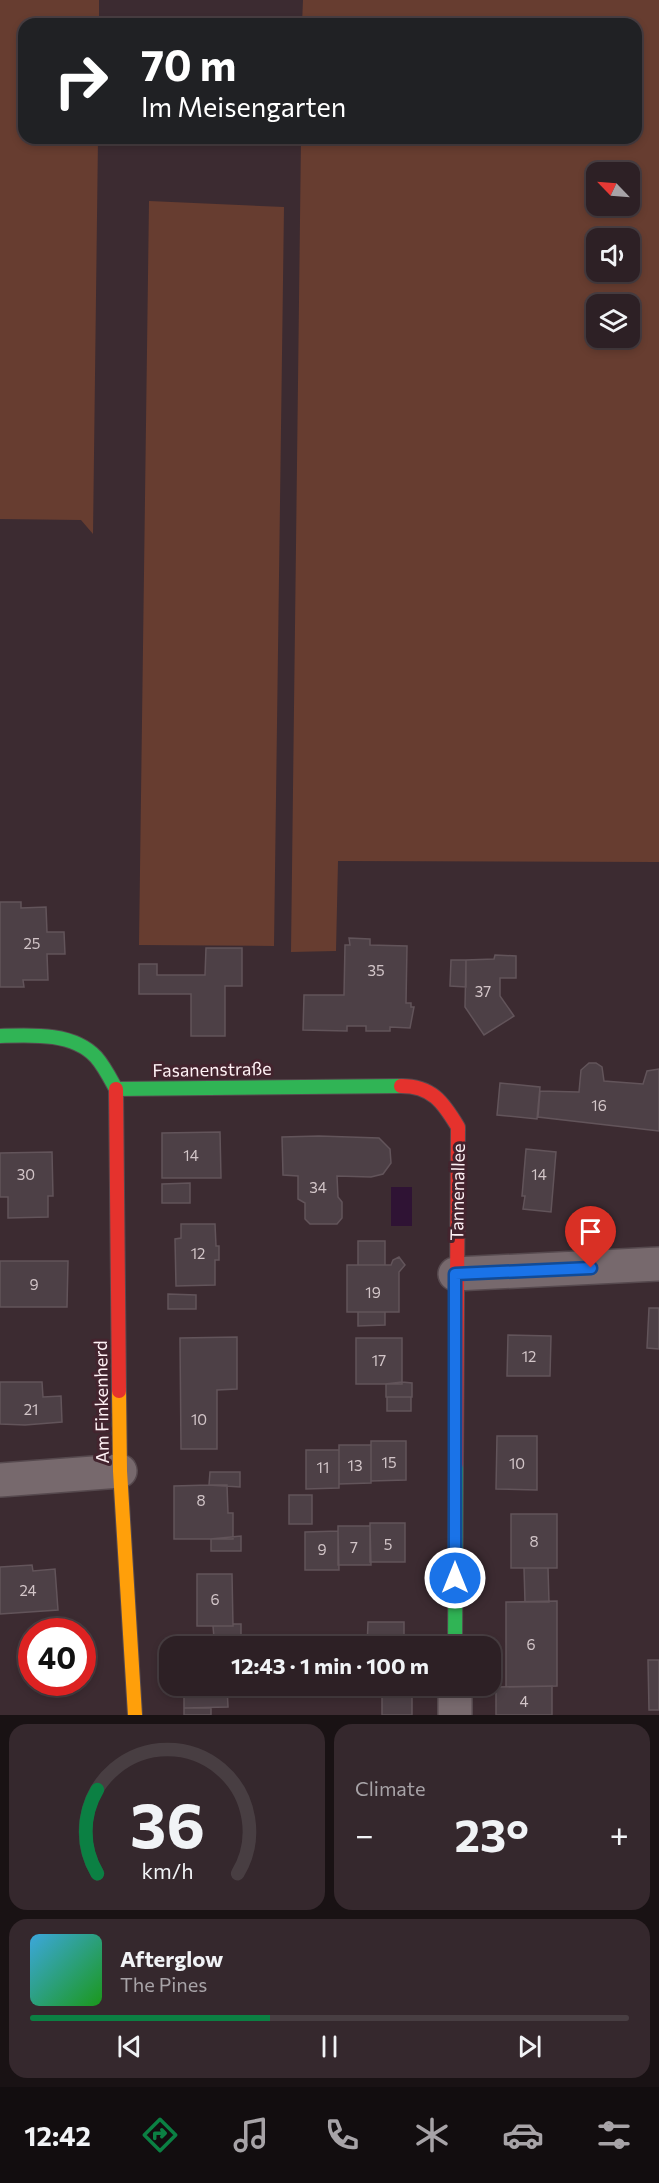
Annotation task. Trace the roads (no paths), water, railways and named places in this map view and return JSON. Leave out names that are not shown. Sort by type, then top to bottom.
[{"type":"street","points":[[0,1036],[42,1035],[71,1041],[94,1054],[116,1089]]},
{"type":"street","name":"Fasanenstraße","points":[[116,1089],[418,1086],[443,1102]]},
{"type":"street","name":"Am Finkenherd","points":[[116,1089],[120,1471],[135,1715]]},
{"type":"street","name":"Tannenallee","points":[[443,1102],[458,1127],[455,1274],[455,1636]]},
{"type":"street","points":[[455,1274],[659,1264]]},
{"type":"street","points":[[0,1480],[120,1471]]},
{"type":"street","points":[[454,1696],[454,1715]]}]
